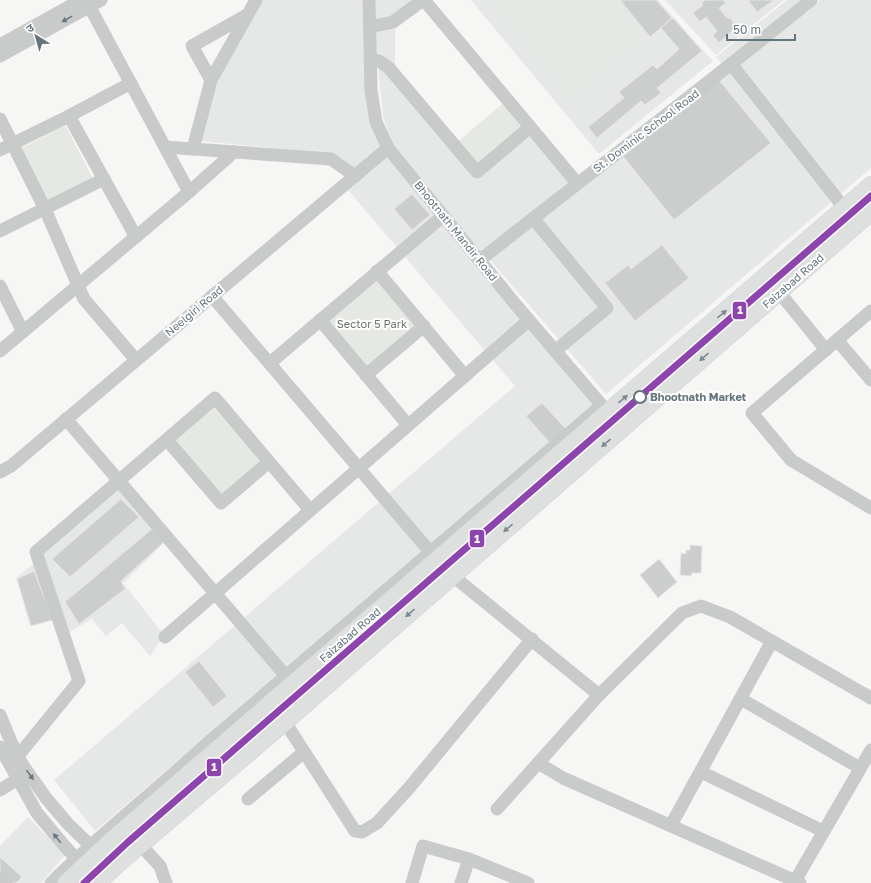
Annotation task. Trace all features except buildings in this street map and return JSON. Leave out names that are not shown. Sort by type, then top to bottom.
[{"type":"main road","name":"Faizabad Road","points":[[66,883],[79,863],[94,848],[126,828],[289,680],[604,409],[829,223],[871,185]]},
{"type":"main road","name":"Faizabad Road","points":[[98,883],[871,212]]},
{"type":"street","points":[[194,149],[211,80],[256,0]]},
{"type":"street","name":"Bhootnath Mandir Road","points":[[369,0],[371,90],[376,122],[388,148],[529,320],[622,429]]},
{"type":"street","points":[[370,27],[393,22],[424,0],[577,183]]},
{"type":"street","name":"St. Dominic School Road","points":[[480,260],[577,183],[732,65],[811,0]]},
{"type":"street","points":[[0,45],[90,2]]},
{"type":"street","points":[[0,56],[90,2]]},
{"type":"street","points":[[90,2],[189,192]]},
{"type":"street","points":[[211,80],[192,46],[247,15]]},
{"type":"street","points":[[370,59],[379,61],[389,68],[477,172],[530,127]]},
{"type":"street","points":[[732,65],[844,209]]},
{"type":"street","points":[[0,150],[131,83]]},
{"type":"street","points":[[69,116],[136,237]]},
{"type":"street","points":[[0,119],[45,209],[84,299],[136,360]]},
{"type":"street","points":[[165,147],[331,159],[355,176]]},
{"type":"street","name":"Neelgiri Road","points":[[0,472],[11,466],[388,148]]},
{"type":"street","points":[[0,351],[189,192],[234,152]]},
{"type":"street","points":[[0,231],[104,179]]},
{"type":"street","points":[[270,363],[443,216]]},
{"type":"street","points":[[533,218],[607,308],[555,351]]},
{"type":"street","points":[[829,223],[841,239]]},
{"type":"street","points":[[377,271],[465,376]]},
{"type":"street","points":[[0,286],[23,332]]},
{"type":"street","points":[[779,292],[826,350]]},
{"type":"street","points":[[212,296],[434,556],[453,576],[599,695]]},
{"type":"street","points":[[871,311],[752,413],[791,460],[871,508]]},
{"type":"street","points":[[320,320],[408,425]]},
{"type":"street","points":[[165,637],[529,320]]},
{"type":"street","points":[[366,375],[424,326]]},
{"type":"street","points":[[837,340],[871,380]]},
{"type":"street","points":[[18,756],[79,681],[36,552],[215,398],[310,510]]},
{"type":"street","points":[[66,419],[289,680],[202,748],[94,848]]},
{"type":"street","points":[[167,440],[221,503],[269,462]]},
{"type":"street","points":[[498,809],[599,695],[682,613],[702,606],[730,617],[871,698]]},
{"type":"street","points":[[285,722],[355,831],[362,832],[377,823],[409,788],[532,639]]},
{"type":"street","points":[[671,825],[772,641]]},
{"type":"street","points":[[741,699],[860,768]]},
{"type":"street","points":[[0,715],[18,756],[46,798],[68,824],[114,868]]},
{"type":"street","points":[[0,747],[37,813],[98,883]]},
{"type":"street","points":[[538,763],[563,778],[797,882],[823,831],[871,750]]},
{"type":"street","points":[[248,799],[304,752]]},
{"type":"street","points":[[701,772],[823,831]]},
{"type":"street","points":[[0,790],[18,779]]},
{"type":"street","points":[[126,828],[160,866],[166,883]]},
{"type":"street","points":[[412,883],[423,846],[469,859],[528,883]]},
{"type":"street","points":[[461,883],[469,859]]},
{"type":"street","points":[[51,883],[79,863]]},
{"type":"street","points":[[0,878],[6,883]]},
{"type":"shaded area","points":[[261,0],[362,0],[366,82],[382,148],[356,172],[334,154],[201,141],[213,86]]},
{"type":"shaded area","points":[[372,0],[416,0],[395,15],[395,69],[374,57]]},
{"type":"shaded area","points":[[471,0],[658,0],[713,61],[599,154]]},
{"type":"shaded area","points":[[665,0],[784,0],[716,55]]},
{"type":"shaded area","points":[[787,0],[805,0],[724,66],[716,57]]},
{"type":"shaded area","points":[[820,0],[871,0],[871,168],[606,394],[490,260]]},
{"type":"shaded area","points":[[378,66],[389,73],[476,175],[530,134],[571,181],[479,253],[392,144],[383,117]]},
{"type":"shaded area","points":[[389,156],[594,407],[95,831],[54,780],[515,386],[348,190]]},
{"type":"shaded area","points":[[119,485],[167,540],[123,583],[164,635],[150,656],[122,623],[106,636],[92,619],[69,632],[63,617],[30,626],[16,578],[42,557],[40,552]]},
{"type":"shaded area","points":[[28,817],[65,855],[41,883],[0,883],[0,846]]},
{"type":"green space","points":[[492,0],[614,0],[643,35],[570,97]]},
{"type":"green space","points":[[505,102],[526,128],[477,168],[456,143]]},
{"type":"green space","points":[[65,125],[93,179],[44,205],[16,151]]},
{"type":"green space","name":"Sector 5 Park","points":[[376,280],[416,327],[368,368],[328,321]]},
{"type":"green space","points":[[213,407],[261,462],[223,495],[175,441]]},
{"type":"transit line","name":"1","points":[[84,883],[128,842],[871,196]]},
{"type":"place","name":"Bhootnath Market","points":[[640,397]]}]
